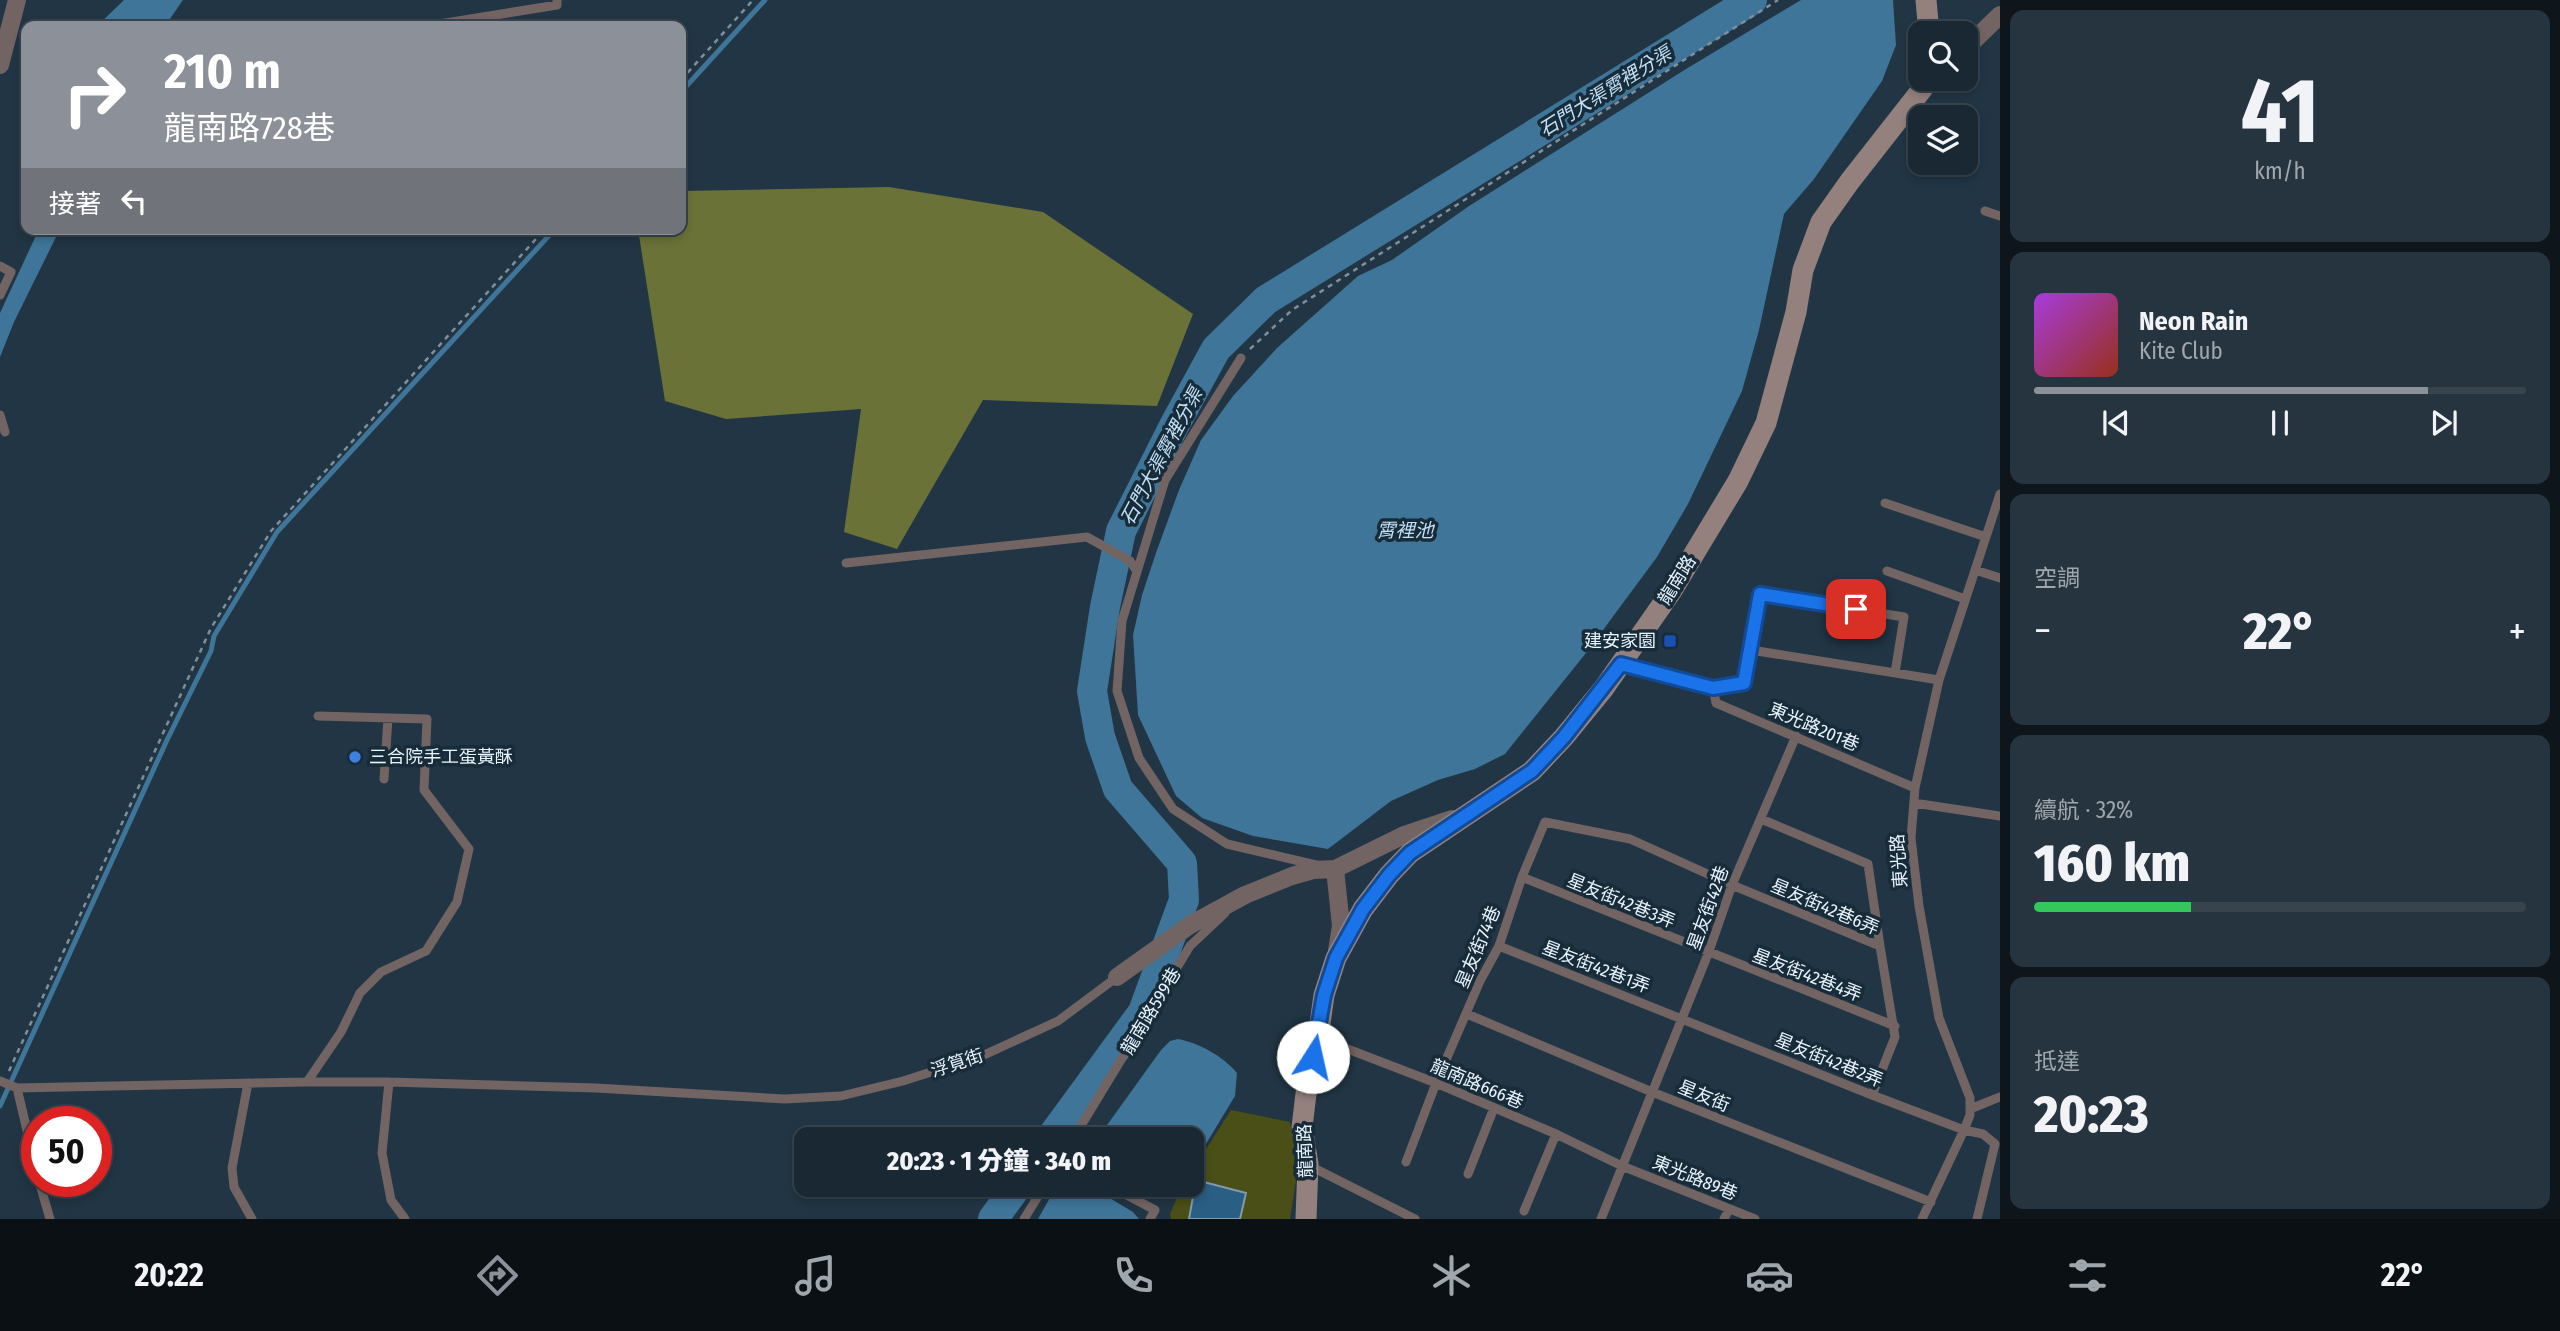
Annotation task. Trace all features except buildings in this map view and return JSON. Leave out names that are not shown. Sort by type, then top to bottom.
[{"type":"main road","points":[[1926,0],[1930,21]]},
{"type":"main road","name":"龍南路","points":[[1306,1219],[1308,1164],[1302,1127],[1308,1077],[1318,1038],[1324,995],[1336,958],[1363,909],[1410,853],[1532,771],[1564,737],[1621,664],[1671,592],[1738,481],[1766,423],[1796,312],[1803,270],[1821,222],[1920,91]]},
{"type":"street","points":[[0,65],[16,0]]},
{"type":"street","points":[[1978,36],[2000,15]]},
{"type":"street","name":"浮筧街","points":[[1117,977],[1190,925],[1245,895],[1292,876],[1314,870],[1335,869],[1404,835],[1467,814]]},
{"type":"street","points":[[1335,869],[1341,926],[1336,958]]},
{"type":"lane","points":[[457,21],[557,5],[557,0]]},
{"type":"lane","points":[[1985,211],[2000,216]]},
{"type":"lane","points":[[0,266],[11,272],[0,295]]},
{"type":"lane","points":[[1241,358],[1165,480],[1122,621],[1117,691],[1139,758],[1173,809],[1227,844],[1335,869]]},
{"type":"lane","points":[[0,415],[5,432]]},
{"type":"lane","name":"東光路","points":[[1970,1109],[1970,1098],[1939,1018],[1919,906],[1911,838],[1915,788],[1939,680],[2000,494]]},
{"type":"lane","points":[[1885,503],[1986,537]]},
{"type":"lane","points":[[846,563],[1087,537],[1130,561],[1136,570]]},
{"type":"lane","points":[[1975,570],[2000,578]]},
{"type":"lane","points":[[1887,572],[1965,599]]},
{"type":"lane","points":[[1621,664],[1713,688],[1744,683],[1760,594],[1904,617],[1895,673]]},
{"type":"lane","points":[[1751,650],[1939,680]]},
{"type":"lane","name":"東光路201巷","points":[[1713,688],[1716,703],[1915,788]]},
{"type":"lane","points":[[307,1082],[341,1032],[360,993],[381,972],[426,951],[457,902],[470,849],[424,790],[427,719],[318,716]]},
{"type":"lane","points":[[384,779],[388,718]]},
{"type":"lane","name":"星友街42巷","points":[[1601,1219],[1709,954],[1732,886],[1796,736]]},
{"type":"lane","points":[[1914,803],[2000,816]]},
{"type":"lane","points":[[1761,819],[1868,864],[1880,946]]},
{"type":"lane","name":"星友街42巷6弄","points":[[1545,821],[1630,839],[1732,886],[1880,946],[1895,1037],[1872,1095]]},
{"type":"lane","name":"星友街74巷","points":[[1406,1162],[1436,1083],[1480,981],[1499,946],[1522,877],[1545,821]]},
{"type":"lane","name":"星友街42巷3弄","points":[[1522,877],[1709,954]]},
{"type":"lane","name":"龍南路599巷","points":[[1080,1127],[1190,946],[1245,895]]},
{"type":"lane","name":"星友街42巷1弄","points":[[1499,946],[1682,1018]]},
{"type":"lane","name":"星友街42巷4弄","points":[[1709,954],[1895,1026]]},
{"type":"lane","name":"浮筧街","points":[[16,1088],[389,1082],[596,1088],[785,1099],[841,1096],[903,1081],[984,1055],[1058,1021],[1117,977]]},
{"type":"lane","name":"星友街","points":[[1467,1014],[1652,1092],[1931,1202]]},
{"type":"lane","name":"星友街42巷2弄","points":[[1682,1018],[1872,1095],[1964,1130],[1983,1134],[1995,1144],[1977,1219]]},
{"type":"lane","name":"龍南路666巷","points":[[1318,1038],[1436,1083],[1556,1134],[1622,1166]]},
{"type":"lane","points":[[3,1082],[16,1088],[21,1108]]},
{"type":"lane","points":[[389,1082],[382,1153],[391,1200],[405,1219]]},
{"type":"lane","points":[[248,1083],[232,1168],[234,1187],[252,1219]]},
{"type":"lane","points":[[1922,1219],[1964,1130],[1970,1109],[2000,1097]]},
{"type":"lane","points":[[1468,1174],[1494,1108]]},
{"type":"lane","points":[[1524,1211],[1556,1134]]},
{"type":"lane","points":[[1308,1164],[1415,1219]]},
{"type":"lane","name":"東光路89巷","points":[[1622,1166],[1755,1219]]},
{"type":"lane","points":[[44,1197],[50,1219]]},
{"type":"lane","points":[[1024,1219],[1038,1197]]},
{"type":"lane","points":[[1131,1197],[1155,1210],[1150,1219]]},
{"type":"lane","points":[[1724,1219],[1729,1209]]},
{"type":"path","points":[[686,74],[753,0]]},
{"type":"path","points":[[1241,358],[1292,310],[1778,0]]},
{"type":"path","points":[[3,1082],[211,628],[271,531],[540,235]]},
{"type":"green space","points":[[889,187],[1043,212],[1193,314],[1157,406],[983,400],[897,549],[844,532],[861,409],[726,419],[665,401],[639,235],[686,235],[686,191]]},
{"type":"green space","points":[[1231,1110],[1290,1122],[1298,1167],[1290,1219],[1171,1219],[1170,1214],[1177,1197],[1204,1197],[1204,1152]]},
{"type":"water","points":[[124,0],[183,0],[168,21],[102,21]]},
{"type":"water","name":"霄裡池","points":[[1801,0],[1893,0],[1896,45],[1882,81],[1814,179],[1784,214],[1759,330],[1742,391],[1688,504],[1657,557],[1586,653],[1505,754],[1475,769],[1438,780],[1391,801],[1328,849],[1253,836],[1202,818],[1176,796],[1138,715],[1133,635],[1142,595],[1179,490],[1201,440],[1233,396],[1277,348],[1358,276],[1392,260],[1469,206]]},
{"type":"water","points":[[36,235],[57,235],[14,322],[0,357],[0,313]]},
{"type":"water","points":[[1178,1039],[1210,1051],[1237,1073],[1235,1096],[1204,1147],[1204,1127],[1106,1127],[1170,1041]]},
{"type":"water","points":[[1050,1197],[1108,1197],[1133,1212],[1139,1219],[1038,1219]]},
{"type":"waterway","points":[[686,87],[765,0]]},
{"type":"waterway","name":"石門大渠霄裡分渠","points":[[1059,1127],[1143,1012],[1184,900],[1182,863],[1118,789],[1100,737],[1092,691],[1105,607],[1121,531],[1216,349],[1266,300],[1752,0]]},
{"type":"waterway","points":[[0,1106],[167,740],[211,651],[214,636],[277,532],[549,235]]},
{"type":"waterway","name":"石門大渠霄裡分渠","points":[[993,1219],[1009,1197]]},
{"type":"place","name":"建安家園","points":[[1670,641]]},
{"type":"place","name":"三合院手工蛋黃酥","points":[[355,757]]},
{"type":"route","points":[[1313,1057],[1324,995],[1336,958],[1363,909],[1389,875],[1410,853],[1532,771],[1564,737],[1621,664],[1713,688],[1744,683],[1760,594],[1856,609]]}]
